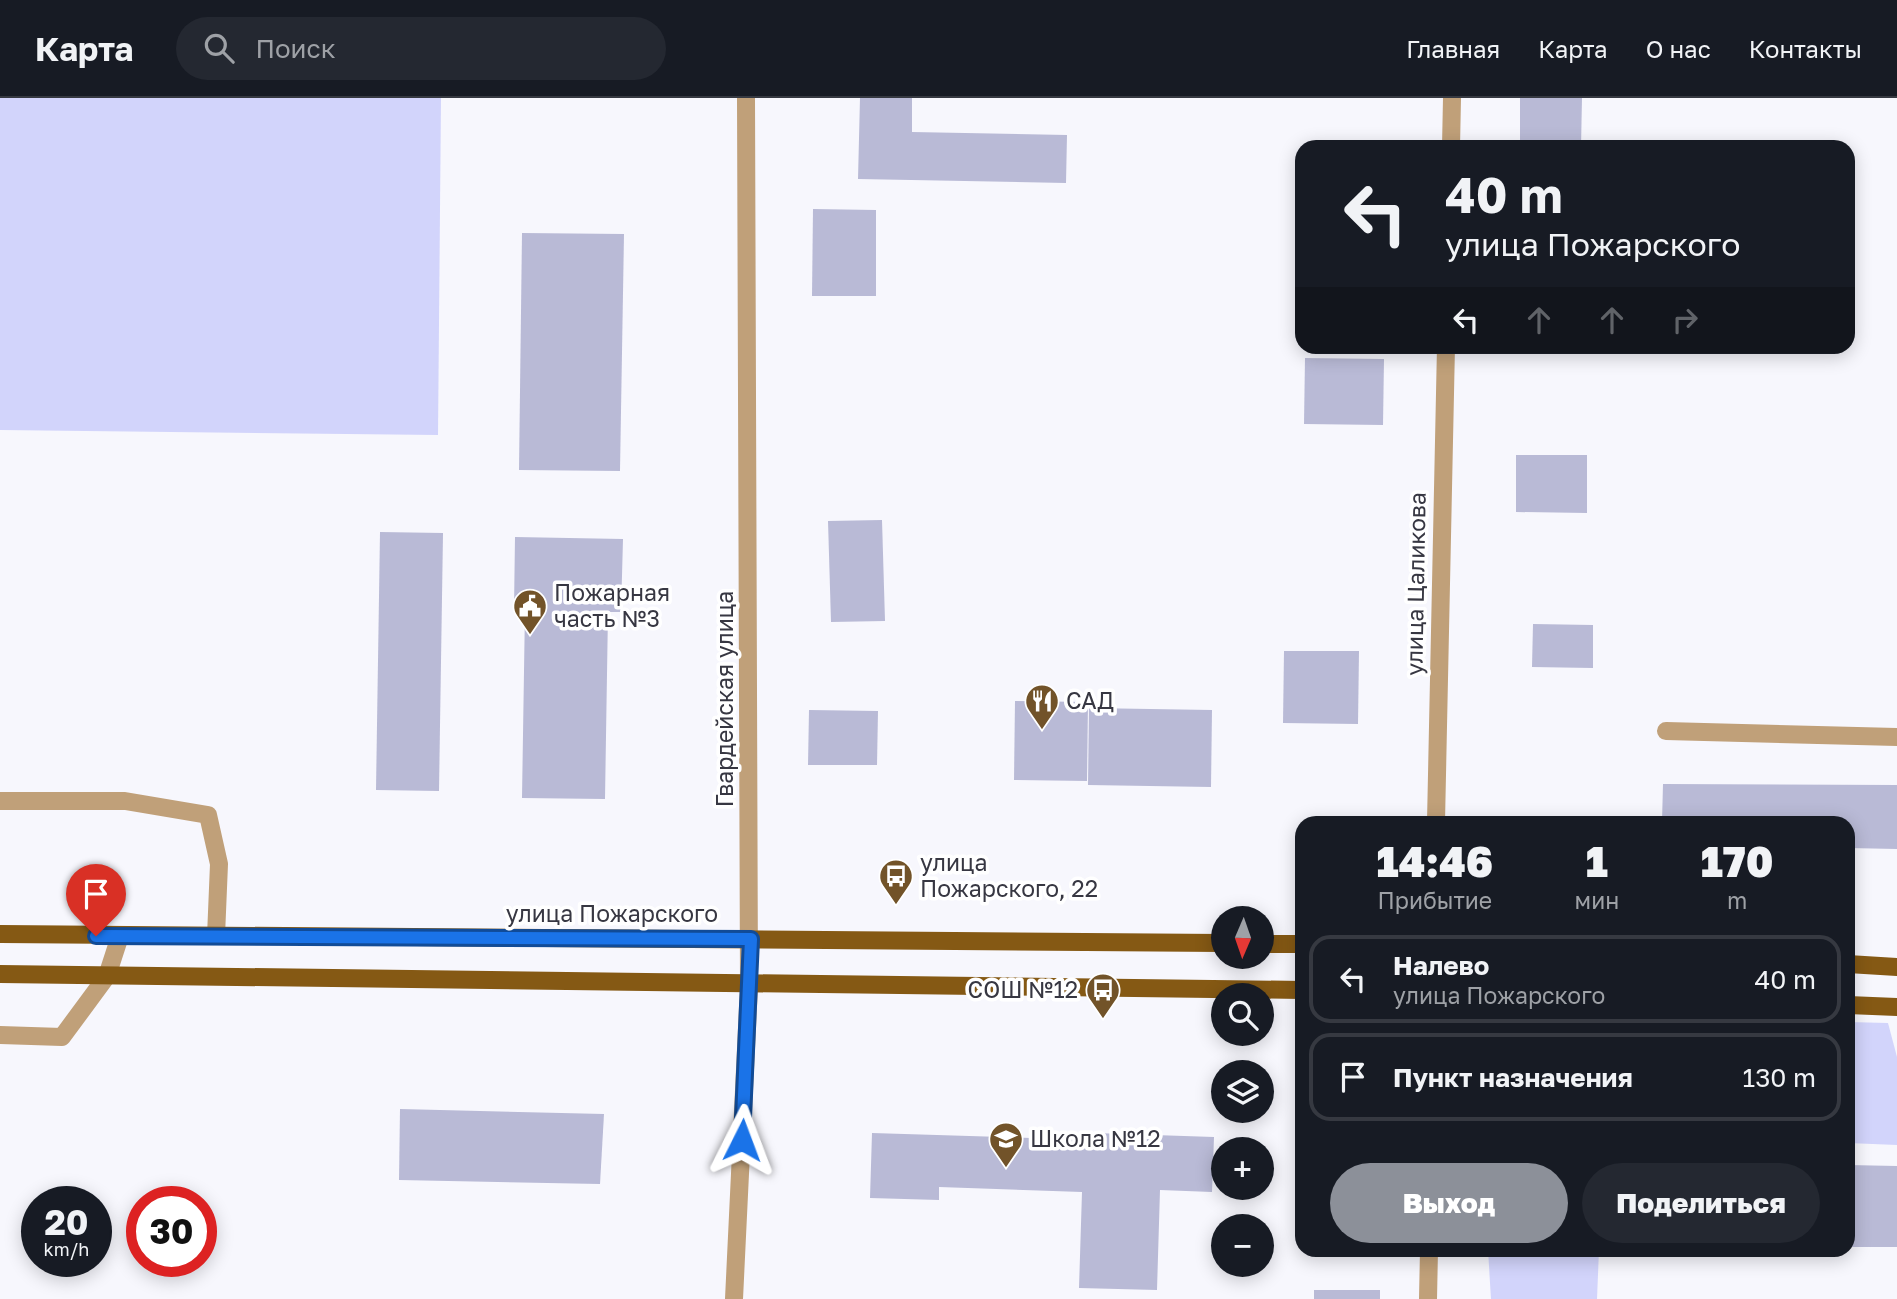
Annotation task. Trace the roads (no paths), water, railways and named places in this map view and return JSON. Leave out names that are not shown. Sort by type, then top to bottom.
[{"type":"main road","name":"улица Пожарского","points":[[0,934],[1211,943]]},
{"type":"main road","points":[[1274,944],[1295,944]]},
{"type":"main road","points":[[1855,964],[1897,967]]},
{"type":"main road","points":[[0,974],[749,986],[1295,990]]},
{"type":"main road","points":[[1855,1005],[1897,1007]]},
{"type":"street","name":"Гвардейская улица","points":[[734,1299],[751,939],[747,98]]},
{"type":"street","points":[[1451,140],[1452,98]]},
{"type":"street","name":"улица Цаликова","points":[[1436,816],[1446,354]]},
{"type":"street","points":[[1666,731],[1897,737]]},
{"type":"street","points":[[0,801],[125,801],[208,815],[219,864],[216,936]]},
{"type":"street","points":[[0,1035],[62,1037],[107,976],[120,936]]},
{"type":"street","points":[[1428,1299],[1429,1257]]},
{"type":"place","name":"Пожарная часть №3","points":[[530,636]]},
{"type":"place","name":"САД","points":[[1042,731]]},
{"type":"place","name":"улица Пожарского, 22","points":[[896,906]]},
{"type":"place","name":"СОШ №12","points":[[1103,1020]]},
{"type":"place","name":"Школа №12","points":[[1006,1169]]}]
